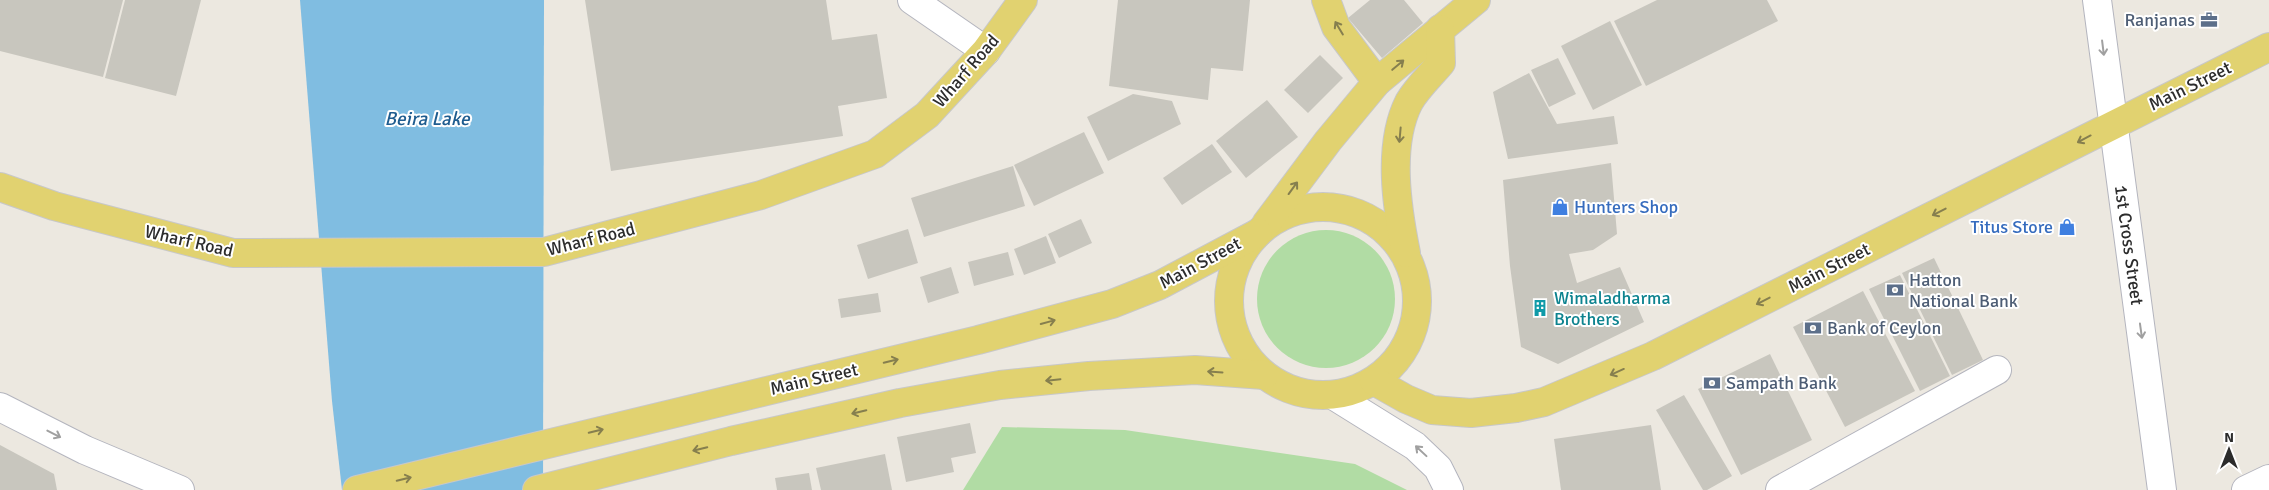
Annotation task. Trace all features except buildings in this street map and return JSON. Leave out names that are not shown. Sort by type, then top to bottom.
[{"type":"main road","name":"Wharf Road","points":[[0,187],[54,206],[233,253],[544,252],[761,195],[875,154],[927,115],[986,51],[1024,0]]},
{"type":"main road","points":[[1326,0],[1336,27],[1377,82]]},
{"type":"main road","points":[[1440,29],[1442,63],[1410,100],[1400,125],[1397,206],[1407,258],[1418,291],[1415,326],[1400,357],[1374,381],[1355,390],[1333,395],[1309,395],[1285,388],[1264,375],[1243,351],[1230,322],[1229,290],[1238,259],[1328,141],[1377,82],[1440,29],[1476,0]]},
{"type":"main road","name":"Main Street","points":[[1374,381],[1406,399],[1432,410],[1471,413],[1516,408],[1544,402],[1653,356],[2269,47]]},
{"type":"main road","name":"Main Street","points":[[357,490],[950,346],[1112,304],[1160,285],[1288,214],[1315,208],[1343,209],[1369,219],[1391,236],[1407,258]]},
{"type":"main road","points":[[565,486],[731,441],[900,403],[1000,385],[1089,376],[1195,370],[1264,375]]},
{"type":"street","points":[[912,0],[986,51]]},
{"type":"street","name":"1st Cross Street","points":[[2097,0],[2162,490]]},
{"type":"street","points":[[1780,490],[1997,370]]},
{"type":"street","points":[[1333,395],[1415,446],[1438,468],[1449,490]]},
{"type":"street","points":[[0,407],[85,450],[180,490]]},
{"type":"street","points":[[2246,490],[2269,479]]},
{"type":"green space","points":[[1326,230],[1352,236],[1364,242],[1374,251],[1383,261],[1389,273],[1395,299],[1389,325],[1383,337],[1374,347],[1364,356],[1352,362],[1326,368],[1300,362],[1288,356],[1278,347],[1269,337],[1263,325],[1257,299],[1263,273],[1269,261],[1278,251],[1288,242],[1300,236]]},
{"type":"green space","points":[[1002,427],[1125,430],[1355,464],[1407,490],[963,490]]},
{"type":"water","name":"Beira Lake","points":[[300,0],[544,0],[543,490],[342,490],[332,401]]},
{"type":"place","name":"Ranjanas","points":[[2209,20]]},
{"type":"place","name":"Hunters Shop","points":[[1560,207]]},
{"type":"place","name":"Titus Store","points":[[2067,227]]},
{"type":"place","name":"Hatton National Bank","points":[[1895,290]]},
{"type":"place","name":"Wimaladharma Brothers","points":[[1540,308]]},
{"type":"place","name":"Bank of Ceylon","points":[[1813,328]]},
{"type":"place","name":"Sampath Bank","points":[[1712,383]]}]
